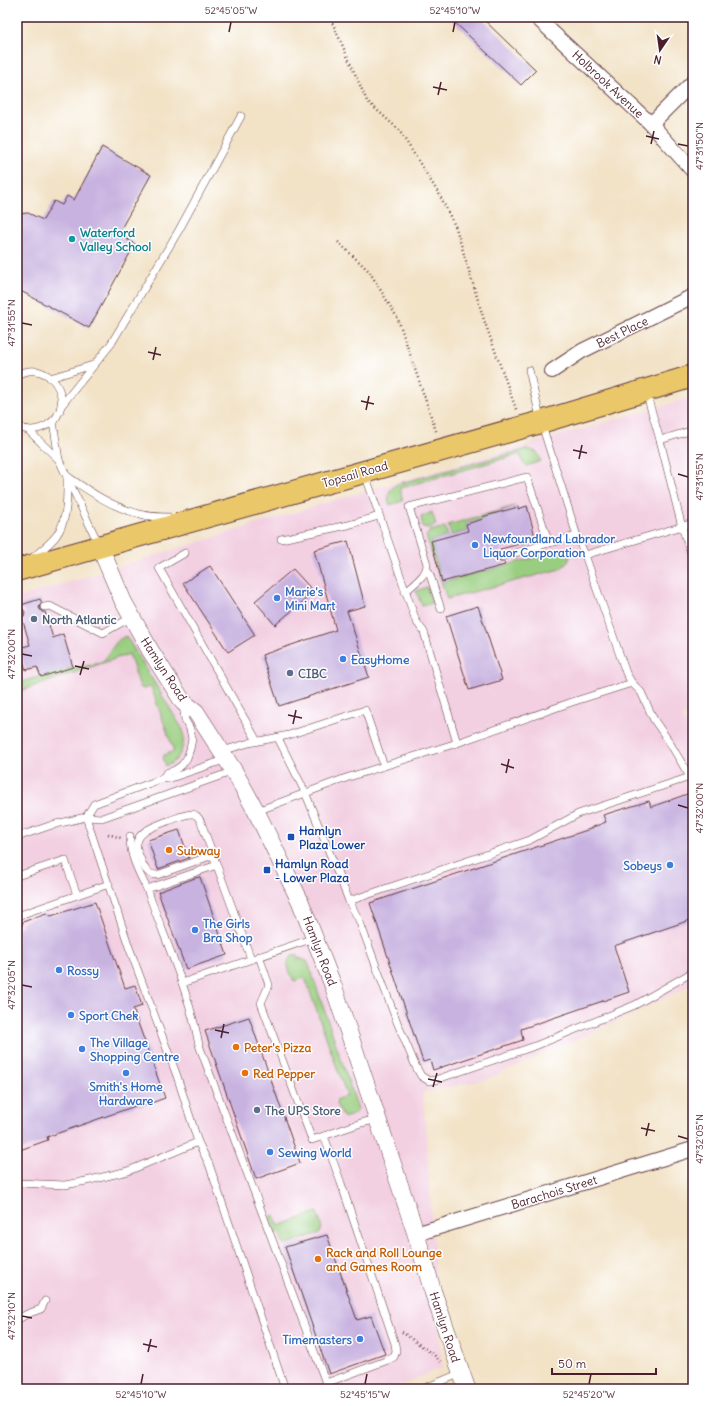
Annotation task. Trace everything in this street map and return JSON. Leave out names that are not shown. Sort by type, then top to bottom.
[{"type":"main road","name":"Topsail Road","points":[[18,570],[532,424],[693,376]]},
{"type":"street","name":"Holbrook Avenue","points":[[536,17],[651,124],[693,170]]},
{"type":"street","points":[[651,124],[693,82]]},
{"type":"street","name":"Best Place","points":[[552,371],[582,351],[693,296]]},
{"type":"street","name":"Hamlyn Road","points":[[100,547],[123,601],[150,650],[183,702],[196,712],[227,760],[256,811],[300,900],[334,988],[467,1389]]},
{"type":"street","name":"Barachois Street","points":[[416,1234],[693,1149]]},
{"type":"lane","points":[[17,426],[28,430],[37,430],[46,427],[53,421],[61,406],[111,344],[162,257],[241,116]]},
{"type":"lane","points":[[50,378],[93,365]]},
{"type":"lane","points":[[349,901],[530,840],[578,814],[691,776],[654,720],[641,692],[632,683],[626,673],[585,555],[532,424],[529,370]]},
{"type":"lane","points":[[17,375],[29,371],[44,373],[56,383],[61,398],[61,406]]},
{"type":"lane","points":[[646,391],[682,527],[693,559]]},
{"type":"lane","points":[[53,421],[59,460],[100,547]]},
{"type":"lane","points":[[28,430],[59,460]]},
{"type":"lane","points":[[660,440],[693,430]]},
{"type":"lane","points":[[364,472],[405,592],[416,621],[424,632],[457,743]]},
{"type":"lane","points":[[67,476],[99,497],[136,514],[197,519]]},
{"type":"lane","points":[[18,570],[56,536],[65,516],[67,476]]},
{"type":"lane","points":[[441,609],[427,569],[427,564],[410,507],[527,477],[549,543]]},
{"type":"lane","points":[[281,539],[348,525],[379,516]]},
{"type":"lane","points":[[585,555],[693,523]]},
{"type":"lane","points":[[502,557],[577,536]]},
{"type":"lane","points":[[185,553],[159,568],[257,741]]},
{"type":"lane","points":[[405,592],[424,574],[427,569]]},
{"type":"lane","points":[[44,607],[50,606],[103,633],[132,617]]},
{"type":"lane","points":[[256,811],[305,792],[457,743],[572,702],[632,683]]},
{"type":"lane","points":[[161,779],[168,772],[175,770],[182,765],[187,758],[190,749],[192,739],[190,729],[185,720],[183,702]]},
{"type":"lane","points":[[17,837],[86,817],[102,818],[227,760],[257,741],[278,738],[365,710],[384,766]]},
{"type":"lane","points":[[278,738],[305,792],[349,901],[359,920],[397,1022],[421,1076],[429,1081],[535,1046],[635,1006],[693,972]]},
{"type":"lane","points":[[227,760],[170,778],[161,779],[94,804],[86,817],[129,947],[177,1076],[198,1142],[209,1164],[285,1389]]},
{"type":"lane","points":[[213,855],[157,875],[152,875],[146,870],[137,849],[137,844],[141,835],[145,831],[192,814],[196,815],[201,822],[251,959]]},
{"type":"lane","points":[[130,836],[130,847],[182,983],[196,1029],[199,1045],[326,1383],[394,1357],[396,1351],[391,1332],[324,1136]]},
{"type":"lane","points":[[17,876],[65,860],[78,895]]},
{"type":"lane","points":[[147,890],[217,865]]},
{"type":"lane","points":[[17,916],[108,884]]},
{"type":"lane","points":[[182,983],[314,938]]},
{"type":"lane","points":[[259,956],[269,985],[261,1003],[312,1140],[378,1119]]},
{"type":"lane","points":[[17,1183],[65,1185],[86,1181],[128,1171],[198,1142]]},
{"type":"lane","points":[[17,1320],[27,1314],[41,1309],[45,1301]]},
{"type":"lane","points":[[423,1389],[461,1373]]},
{"type":"path","points":[[327,17],[333,24],[367,101],[399,130],[439,194],[456,228],[484,320],[532,424]]},
{"type":"path","points":[[338,242],[369,271],[398,319],[442,449]]},
{"type":"path","points":[[391,1332],[402,1332],[443,1363]]},
{"type":"shaded area","points":[[693,397],[693,713],[682,718],[693,731],[693,984],[607,1026],[485,1080],[423,1092],[442,1368],[392,1389],[17,1389],[17,598],[341,498]]},
{"type":"green space","points":[[527,449],[537,452],[541,461],[526,466],[523,463],[520,454],[400,488],[403,501],[390,505],[388,498],[389,493],[397,484]]},
{"type":"green space","points":[[515,506],[466,524],[468,531],[451,535],[448,525]]},
{"type":"green space","points":[[432,512],[436,525],[428,528],[423,527],[421,517]]},
{"type":"green space","points":[[445,527],[448,536],[431,541],[443,582],[563,550],[567,550],[570,557],[568,562],[560,569],[447,599],[426,536],[430,531]]},
{"type":"green space","points":[[427,587],[432,603],[422,606],[416,591]]},
{"type":"green space","points":[[126,636],[183,730],[184,741],[181,752],[171,764],[166,766],[163,758],[164,755],[174,751],[151,687],[143,689],[140,687],[129,654],[17,692],[17,688],[22,685],[24,681],[73,667],[98,663],[104,660],[118,640]]},
{"type":"green space","points":[[297,954],[297,957],[307,961],[310,968],[358,1109],[350,1116],[343,1117],[336,1104],[337,1099],[347,1096],[305,978],[294,981],[290,973],[288,961],[292,956]]},
{"type":"green space","points":[[317,1212],[322,1228],[320,1233],[284,1245],[279,1232],[275,1232],[270,1220],[271,1216],[274,1215],[279,1226]]},
{"type":"building","points":[[449,17],[481,17],[536,70],[521,85]]},
{"type":"building","name":"Waterford Valley School","points":[[102,147],[151,175],[118,234],[135,244],[89,328],[17,289],[17,214],[28,213],[43,220],[54,201],[62,205],[67,196],[74,200]]},
{"type":"building","name":"Newfoundland Labrador Liquor Corporation","points":[[527,506],[536,540],[500,549],[501,552],[498,554],[497,559],[500,562],[504,562],[505,565],[442,582],[431,541],[468,531],[466,524],[483,519],[482,517]]},
{"type":"building","points":[[348,541],[365,606],[347,611],[369,677],[279,706],[262,655],[336,630],[314,550]]},
{"type":"building","points":[[210,566],[255,635],[228,652],[183,583]]},
{"type":"building","points":[[293,569],[314,592],[275,625],[255,601]]},
{"type":"building","points":[[40,599],[42,603],[39,608],[42,612],[45,612],[53,638],[63,634],[73,667],[41,677],[37,667],[26,670],[19,648],[30,645],[22,618],[25,612],[18,606]]},
{"type":"building","points":[[478,606],[502,680],[469,690],[446,616]]},
{"type":"building","points":[[690,793],[693,799],[693,919],[614,946],[629,992],[521,1029],[523,1040],[433,1070],[430,1060],[423,1062],[370,903],[593,828],[606,822],[603,815],[649,801],[651,807]]},
{"type":"building","name":"Subway","points":[[179,830],[189,858],[158,869],[148,840]]},
{"type":"building","points":[[200,877],[227,955],[186,969],[158,892]]},
{"type":"building","name":"Rossy","points":[[95,902],[125,988],[135,985],[142,1006],[133,1009],[165,1098],[140,1107],[138,1105],[47,1137],[48,1140],[17,1151],[17,928],[21,927],[23,922],[46,913],[51,916]]},
{"type":"building","points":[[249,1017],[300,1163],[256,1179],[205,1031]]},
{"type":"building","points":[[327,1235],[357,1320],[371,1316],[385,1354],[329,1374],[285,1247]]},
{"type":"place","name":"Waterford Valley School","points":[[72,239]]},
{"type":"place","name":"Newfoundland Labrador Liquor Corporation","points":[[475,545]]},
{"type":"place","name":"Marie's Mini Mart","points":[[277,598]]},
{"type":"place","name":"North Atlantic","points":[[34,619]]},
{"type":"place","name":"EasyHome","points":[[343,659]]},
{"type":"place","name":"CIBC","points":[[290,673]]},
{"type":"place","name":"Hamlyn Plaza Lower","points":[[291,837]]},
{"type":"place","name":"Subway","points":[[169,850]]},
{"type":"place","name":"Sobeys","points":[[670,865]]},
{"type":"place","name":"Hamlyn Road - Lower Plaza","points":[[267,870]]},
{"type":"place","name":"The Girls Bra Shop","points":[[195,930]]},
{"type":"place","name":"Rossy","points":[[59,970]]},
{"type":"place","name":"Sport Chek","points":[[71,1015]]},
{"type":"place","name":"Peter's Pizza","points":[[236,1047]]},
{"type":"place","name":"The Village Shopping Centre","points":[[82,1049]]},
{"type":"place","name":"Smith's Home Hardware","points":[[126,1073]]},
{"type":"place","name":"Red Pepper","points":[[245,1073]]},
{"type":"place","name":"The UPS Store","points":[[257,1110]]},
{"type":"place","name":"Sewing World","points":[[270,1152]]},
{"type":"place","name":"Rack and Roll Lounge and Games Room","points":[[318,1259]]},
{"type":"place","name":"Timemasters","points":[[360,1339]]}]
